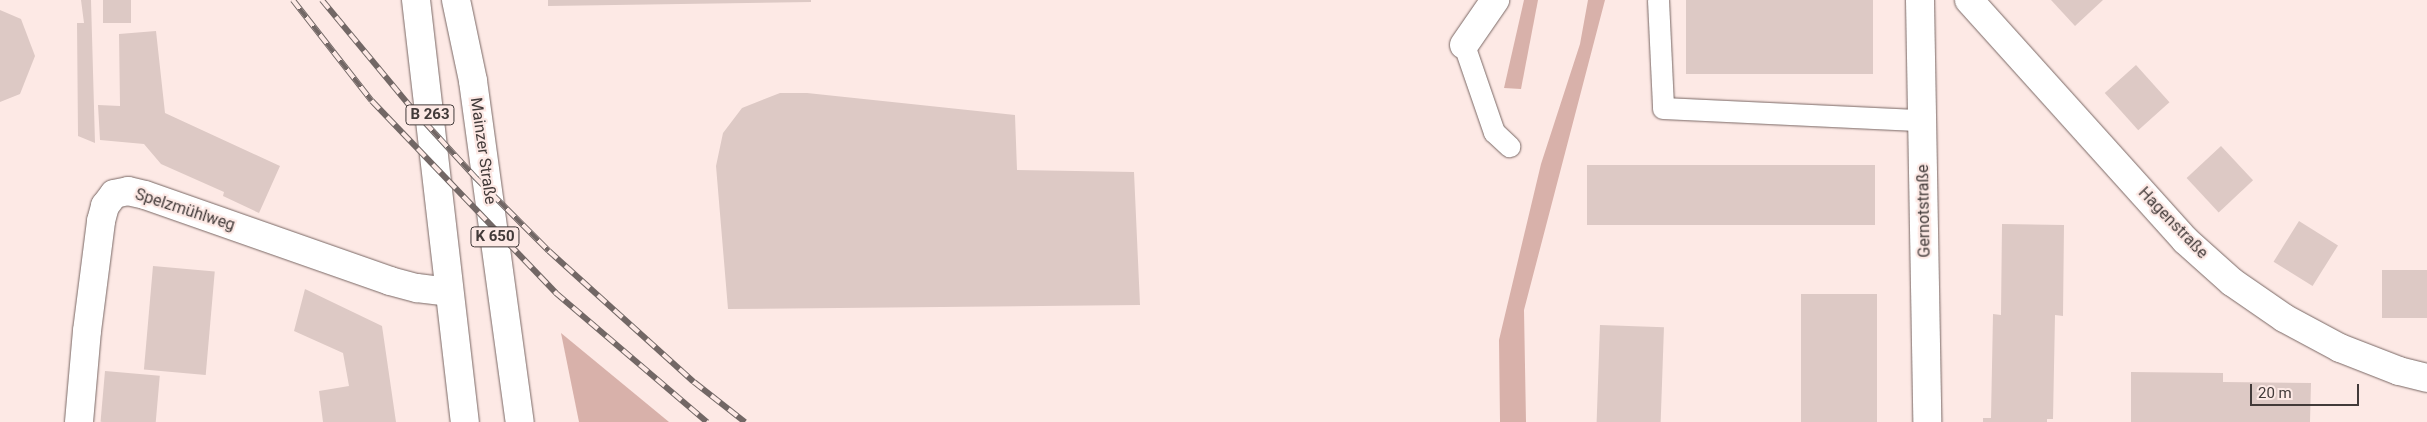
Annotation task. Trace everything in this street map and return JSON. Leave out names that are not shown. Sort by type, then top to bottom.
[{"type":"street","name":"B 263","points":[[416,0],[444,229],[448,292]]},
{"type":"street","name":"Mainzer Straße","points":[[456,0],[472,81],[520,422]]},
{"type":"street","points":[[1464,45],[1495,0]]},
{"type":"street","name":"Gernotstraße","points":[[1920,0],[1927,422]]},
{"type":"street","name":"Hagenstraße","points":[[1969,0],[2185,240],[2232,282],[2284,318],[2340,348],[2399,371],[2427,378]]},
{"type":"street","name":"Spelzmühlweg","points":[[79,422],[87,330],[101,221],[105,206],[114,194],[128,191],[145,195],[390,281],[417,288],[448,292]]},
{"type":"street","points":[[448,292],[464,422]]},
{"type":"lane","points":[[1658,0],[1663,108],[1922,120]]},
{"type":"lane","points":[[1464,45],[1494,132],[1509,146]]},
{"type":"shaded area","points":[[1524,0],[1538,0],[1521,89],[1504,88]]},
{"type":"shaded area","points":[[1588,0],[1605,0],[1524,310],[1526,422],[1500,422],[1499,340],[1541,164],[1580,44]]},
{"type":"shaded area","points":[[561,333],[669,422],[579,422]]},
{"type":"building","points":[[81,0],[91,0],[95,143],[78,136],[77,23],[84,23]]},
{"type":"building","points":[[103,0],[131,0],[131,23],[103,23]]},
{"type":"building","points":[[548,0],[811,0],[811,2],[548,6]]},
{"type":"building","points":[[1686,0],[1873,0],[1873,74],[1686,74]]},
{"type":"building","points":[[2051,0],[2103,0],[2075,26]]},
{"type":"building","points":[[0,10],[21,19],[35,56],[20,94],[0,102]]},
{"type":"building","points":[[156,31],[165,113],[280,166],[259,213],[223,196],[224,192],[161,164],[144,144],[100,140],[98,105],[120,106],[119,34]]},
{"type":"building","points":[[2136,65],[2169,102],[2138,130],[2105,93]]},
{"type":"building","points":[[780,93],[807,93],[1015,115],[1017,170],[1134,172],[1140,305],[728,309],[716,166],[723,133],[742,108]]},
{"type":"building","points":[[2221,146],[2253,180],[2219,212],[2187,178]]},
{"type":"building","points":[[1587,165],[1875,165],[1875,225],[1587,225]]},
{"type":"building","points":[[2299,221],[2338,245],[2313,286],[2274,262]]},
{"type":"building","points":[[2002,224],[2064,225],[2063,316],[2055,315],[2053,419],[2047,419],[2047,422],[1983,422],[1983,418],[1991,418],[1993,314],[2001,315]]},
{"type":"building","points":[[153,266],[215,271],[206,375],[144,370]]},
{"type":"building","points":[[2382,270],[2427,270],[2427,318],[2382,318]]},
{"type":"building","points":[[305,289],[382,326],[396,422],[323,422],[319,391],[349,386],[343,353],[294,331]]},
{"type":"building","points":[[1801,294],[1877,294],[1877,422],[1801,422]]},
{"type":"building","points":[[1600,325],[1664,327],[1661,422],[1597,422]]},
{"type":"building","points":[[105,371],[160,376],[156,422],[101,422]]},
{"type":"building","points":[[2131,372],[2223,373],[2223,382],[2311,383],[2310,422],[2131,422]]},
{"type":"railway","points":[[293,0],[372,101],[556,293],[707,422]]},
{"type":"railway","points":[[322,0],[410,106],[476,178],[549,251],[694,382],[745,422]]}]
